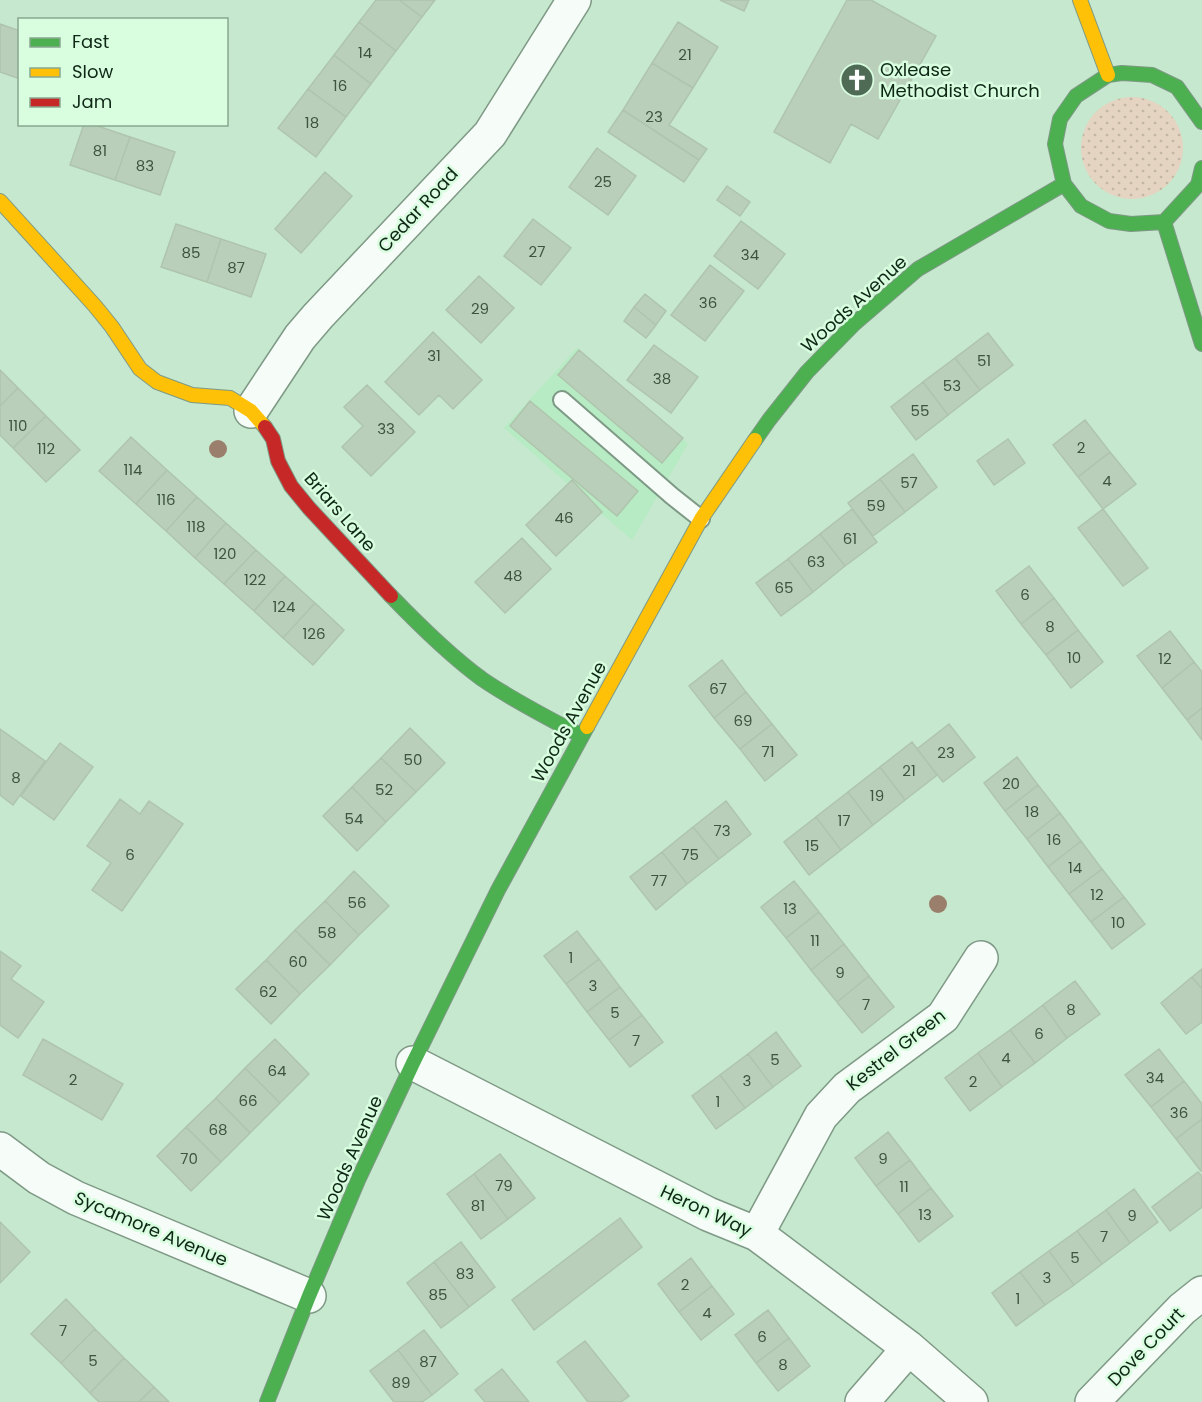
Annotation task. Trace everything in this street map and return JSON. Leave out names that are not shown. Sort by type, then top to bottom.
[{"type":"street","name":"Cedar Road","points":[[251,411],[300,337],[318,316],[490,134],[574,0]]},
{"type":"street","points":[[1080,0],[1108,75]]},
{"type":"street","points":[[1202,120],[1176,87],[1152,75],[1122,73],[1108,75],[1076,96],[1060,119],[1055,144],[1064,184],[1081,206],[1109,221],[1131,225],[1164,222],[1198,185],[1202,168]]},
{"type":"street","name":"Woods Avenue","points":[[267,1402],[359,1178],[413,1063],[498,891],[701,519],[769,420],[807,372],[854,324],[918,269],[1064,184]]},
{"type":"street","name":"Briars Lane","points":[[0,201],[95,306],[140,369],[157,382],[192,395],[230,398],[251,411],[263,423],[273,439],[278,461],[291,486],[317,517],[430,635],[468,668],[512,699],[582,736]]},
{"type":"street","points":[[1164,222],[1202,344]]},
{"type":"street","name":"Kestrel Green","points":[[757,1234],[821,1116],[847,1088],[943,1017],[981,958]]},
{"type":"street","name":"Heron Way","points":[[413,1063],[708,1214],[757,1234],[909,1348],[971,1402]]},
{"type":"street","name":"Sycamore Avenue","points":[[0,1149],[39,1178],[76,1198],[309,1296]]},
{"type":"street","name":"Dove Court","points":[[1092,1402],[1182,1309],[1202,1293]]},
{"type":"street","points":[[862,1402],[909,1348]]},
{"type":"lane","points":[[562,400],[701,519]]},
{"type":"shaded area","points":[[1132,97],[1161,105],[1175,119],[1183,148],[1175,177],[1161,191],[1132,199],[1103,191],[1089,177],[1081,148],[1089,119],[1103,105]]},
{"type":"shaded area","points":[[577,348],[688,444],[632,540],[504,428]]},
{"type":"building","points":[[376,0],[399,0],[422,17],[396,51],[359,22]]},
{"type":"building","points":[[399,0],[435,0],[422,17]]},
{"type":"building","points":[[720,0],[749,0],[744,11]]},
{"type":"building","name":"Oxlease Methodist Church","points":[[847,0],[871,0],[936,36],[878,139],[851,124],[830,163],[774,132]]},
{"type":"building","points":[[359,22],[396,51],[371,84],[334,55]]},
{"type":"building","points":[[678,22],[718,47],[693,88],[652,63]]},
{"type":"building","points":[[0,24],[18,30],[18,78],[0,72]]},
{"type":"building","points":[[334,55],[371,84],[346,117],[308,89]]},
{"type":"building","points":[[652,63],[693,88],[669,125],[707,149],[699,160],[623,110]]},
{"type":"building","points":[[308,89],[346,117],[316,157],[278,128]]},
{"type":"building","points":[[623,110],[699,160],[684,182],[608,132]]},
{"type":"building","points":[[83,126],[98,126],[130,137],[115,180],[70,165]]},
{"type":"building","points":[[130,137],[175,152],[160,195],[115,180]]},
{"type":"building","points":[[597,148],[636,176],[608,215],[569,187]]},
{"type":"building","points":[[325,172],[352,196],[301,253],[275,229]]},
{"type":"building","points":[[727,186],[750,202],[740,216],[717,200]]},
{"type":"building","points":[[533,219],[571,248],[541,285],[504,256]]},
{"type":"building","points":[[741,221],[785,254],[758,289],[714,256]]},
{"type":"building","points":[[176,224],[221,239],[207,282],[161,267]]},
{"type":"building","points":[[221,239],[266,254],[251,297],[207,282]]},
{"type":"building","points":[[710,265],[744,291],[705,341],[671,315]]},
{"type":"building","points":[[479,276],[514,308],[481,343],[446,310]]},
{"type":"building","points":[[645,294],[666,311],[656,325],[634,307]]},
{"type":"building","points":[[634,307],[656,325],[646,338],[624,321]]},
{"type":"building","points":[[433,332],[482,380],[453,409],[439,395],[419,415],[385,382]]},
{"type":"building","points":[[988,333],[1013,365],[980,390],[955,358]]},
{"type":"building","points":[[654,345],[698,377],[671,413],[627,380]]},
{"type":"building","points":[[579,350],[683,438],[662,463],[558,375]]},
{"type":"building","points":[[955,358],[980,390],[948,415],[923,382]]},
{"type":"building","points":[[0,370],[18,388],[0,406]]},
{"type":"building","points":[[923,382],[948,415],[916,440],[891,407]]},
{"type":"building","points":[[367,385],[415,432],[371,476],[342,447],[363,426],[344,407]]},
{"type":"building","points":[[18,388],[46,416],[13,448],[0,435],[0,406]]},
{"type":"building","points":[[530,401],[638,491],[617,516],[510,426]]},
{"type":"building","points":[[46,416],[80,450],[46,482],[13,448]]},
{"type":"building","points":[[1085,420],[1110,452],[1078,477],[1053,445]]},
{"type":"building","points":[[131,437],[167,470],[136,504],[99,471]]},
{"type":"building","points":[[1008,439],[1025,463],[994,485],[977,461]]},
{"type":"building","points":[[1110,452],[1136,484],[1103,509],[1078,477]]},
{"type":"building","points":[[913,454],[937,487],[905,512],[880,479]]},
{"type":"building","points":[[167,470],[197,497],[166,531],[136,504]]},
{"type":"building","points":[[880,479],[905,512],[873,536],[848,503]]},
{"type":"building","points":[[572,480],[602,512],[556,556],[526,525]]},
{"type":"building","points":[[197,497],[226,523],[195,558],[166,531]]},
{"type":"building","points":[[852,509],[877,542],[845,566],[820,534]]},
{"type":"building","points":[[1103,509],[1148,568],[1123,586],[1078,528]]},
{"type":"building","points":[[226,523],[256,550],[224,584],[195,558]]},
{"type":"building","points":[[820,534],[845,566],[813,592],[788,559]]},
{"type":"building","points":[[522,538],[551,569],[505,613],[475,582]]},
{"type":"building","points":[[256,550],[285,576],[254,611],[224,584]]},
{"type":"building","points":[[788,559],[813,592],[781,616],[756,583]]},
{"type":"building","points":[[1029,566],[1054,598],[1021,624],[996,591]]},
{"type":"building","points":[[285,576],[315,603],[283,638],[254,611]]},
{"type":"building","points":[[1054,598],[1078,630],[1046,655],[1021,624]]},
{"type":"building","points":[[315,603],[344,630],[313,665],[283,638]]},
{"type":"building","points":[[1078,630],[1103,662],[1071,688],[1046,655]]},
{"type":"building","points":[[1170,631],[1194,662],[1162,688],[1137,656]]},
{"type":"building","points":[[722,660],[746,692],[714,718],[689,686]]},
{"type":"building","points":[[1194,662],[1202,672],[1202,708],[1187,720],[1162,688]]},
{"type":"building","points":[[746,692],[772,724],[740,749],[714,718]]},
{"type":"building","points":[[1202,708],[1202,740],[1187,720]]},
{"type":"building","points":[[772,724],[797,755],[765,781],[740,749]]},
{"type":"building","points":[[949,724],[975,757],[943,782],[917,749]]},
{"type":"building","points":[[410,728],[445,763],[416,792],[381,758]]},
{"type":"building","points":[[0,729],[45,761],[13,805],[0,795]]},
{"type":"building","points":[[912,742],[937,775],[905,800],[880,767]]},
{"type":"building","points":[[60,743],[93,767],[54,820],[21,796]]},
{"type":"building","points":[[1017,757],[1038,785],[1005,811],[984,783]]},
{"type":"building","points":[[381,758],[416,792],[386,822],[352,787]]},
{"type":"building","points":[[880,767],[905,800],[873,825],[848,792]]},
{"type":"building","points":[[1038,785],[1060,813],[1027,839],[1005,811]]},
{"type":"building","points":[[352,787],[386,822],[357,851],[323,816]]},
{"type":"building","points":[[848,792],[873,825],[841,850],[816,817]]},
{"type":"building","points":[[120,799],[140,814],[149,801],[183,824],[122,911],[92,890],[111,863],[87,846]]},
{"type":"building","points":[[726,801],[751,834],[719,859],[693,827]]},
{"type":"building","points":[[1060,813],[1081,841],[1048,867],[1027,839]]},
{"type":"building","points":[[816,817],[841,850],[809,875],[784,842]]},
{"type":"building","points":[[693,827],[719,859],[687,884],[662,852]]},
{"type":"building","points":[[1081,841],[1102,869],[1069,894],[1048,867]]},
{"type":"building","points":[[662,852],[687,884],[656,910],[630,877]]},
{"type":"building","points":[[1102,869],[1124,897],[1091,922],[1069,894]]},
{"type":"building","points":[[354,871],[389,906],[359,935],[325,901]]},
{"type":"building","points":[[794,881],[819,912],[786,938],[761,907]]},
{"type":"building","points":[[1124,897],[1145,924],[1112,949],[1091,922]]},
{"type":"building","points":[[325,901],[359,935],[330,965],[295,930]]},
{"type":"building","points":[[819,912],[844,944],[811,970],[786,938]]},
{"type":"building","points":[[295,930],[330,965],[300,994],[266,960]]},
{"type":"building","points":[[577,931],[599,959],[566,984],[544,956]]},
{"type":"building","points":[[844,944],[869,976],[837,1002],[811,970]]},
{"type":"building","points":[[0,951],[21,966],[11,979],[44,1002],[18,1038],[0,1025]]},
{"type":"building","points":[[599,959],[620,987],[587,1012],[566,984]]},
{"type":"building","points":[[266,960],[300,994],[271,1024],[236,989]]},
{"type":"building","points":[[1202,969],[1202,989],[1192,977]]},
{"type":"building","points":[[869,976],[894,1007],[862,1033],[837,1002]]},
{"type":"building","points":[[1192,977],[1202,989],[1202,1022],[1186,1034],[1161,1003]]},
{"type":"building","points":[[1075,981],[1100,1014],[1067,1038],[1043,1005]]},
{"type":"building","points":[[620,987],[642,1015],[609,1040],[587,1012]]},
{"type":"building","points":[[1043,1005],[1067,1038],[1035,1063],[1010,1030]]},
{"type":"building","points":[[642,1015],[663,1042],[630,1067],[609,1040]]},
{"type":"building","points":[[1010,1030],[1035,1063],[1002,1087],[978,1053]]},
{"type":"building","points":[[776,1032],[801,1066],[773,1087],[748,1054]]},
{"type":"building","points":[[43,1039],[123,1084],[102,1120],[23,1075]]},
{"type":"building","points":[[275,1039],[309,1074],[280,1103],[245,1068]]},
{"type":"building","points":[[1159,1049],[1184,1081],[1151,1107],[1125,1075]]},
{"type":"building","points":[[978,1053],[1002,1087],[970,1111],[945,1078]]},
{"type":"building","points":[[748,1054],[773,1087],[745,1108],[720,1075]]},
{"type":"building","points":[[245,1068],[280,1103],[250,1133],[216,1098]]},
{"type":"building","points":[[720,1075],[745,1108],[716,1129],[692,1096]]},
{"type":"building","points":[[1184,1081],[1202,1104],[1202,1119],[1176,1139],[1151,1107]]},
{"type":"building","points":[[216,1098],[250,1133],[221,1162],[186,1127]]},
{"type":"building","points":[[1202,1119],[1202,1170],[1201,1171],[1176,1139]]},
{"type":"building","points":[[186,1127],[221,1162],[191,1191],[157,1156]]},
{"type":"building","points":[[888,1132],[910,1160],[876,1186],[855,1158]]},
{"type":"building","points":[[500,1154],[535,1198],[508,1219],[474,1174]]},
{"type":"building","points":[[910,1160],[931,1188],[898,1214],[876,1186]]},
{"type":"building","points":[[1198,1172],[1202,1176],[1202,1207],[1170,1231],[1152,1207]]},
{"type":"building","points":[[474,1174],[508,1219],[481,1239],[447,1194]]},
{"type":"building","points":[[931,1188],[953,1216],[919,1242],[898,1214]]},
{"type":"building","points":[[1134,1189],[1158,1222],[1130,1243],[1106,1210]]},
{"type":"building","points":[[1106,1210],[1130,1243],[1102,1264],[1077,1231]]},
{"type":"building","points":[[620,1218],[642,1247],[534,1330],[512,1300]]},
{"type":"building","points":[[0,1222],[30,1252],[0,1283]]},
{"type":"building","points":[[1077,1231],[1102,1264],[1074,1285],[1049,1251]]},
{"type":"building","points":[[461,1242],[495,1287],[469,1307],[434,1262]]},
{"type":"building","points":[[1049,1251],[1074,1285],[1045,1305],[1020,1272]]},
{"type":"building","points":[[691,1258],[712,1286],[679,1312],[658,1284]]},
{"type":"building","points":[[434,1262],[469,1307],[441,1328],[407,1283]]},
{"type":"building","points":[[1020,1272],[1045,1305],[1016,1326],[992,1293]]},
{"type":"building","points":[[712,1286],[734,1314],[701,1340],[679,1312]]},
{"type":"building","points":[[66,1299],[95,1329],[61,1363],[31,1334]]},
{"type":"building","points":[[768,1310],[789,1338],[756,1363],[735,1335]]},
{"type":"building","points":[[95,1329],[124,1358],[90,1393],[61,1363]]},
{"type":"building","points":[[424,1330],[458,1374],[432,1395],[398,1350]]},
{"type":"building","points":[[789,1338],[810,1366],[778,1391],[756,1363]]},
{"type":"building","points":[[585,1341],[629,1396],[621,1402],[588,1402],[557,1362]]},
{"type":"building","points":[[398,1350],[432,1395],[422,1402],[394,1402],[370,1371]]},
{"type":"building","points":[[124,1358],[154,1387],[139,1402],[99,1402],[90,1393]]},
{"type":"building","points":[[502,1369],[529,1402],[485,1402],[475,1390]]},
{"type":"building","points":[[154,1387],[169,1402],[139,1402]]},
{"type":"traffic: fast","points":[[1202,122],[1177,87],[1152,75],[1122,73],[1108,75],[1076,96],[1060,119],[1055,144],[1064,184],[1081,206],[1109,221],[1131,224],[1164,222],[1198,185],[1202,168]]},
{"type":"traffic: fast","points":[[755,440],[807,372],[854,324],[918,269],[1064,184]]},
{"type":"traffic: fast","points":[[1164,222],[1202,344]]},
{"type":"traffic: fast","points":[[391,596],[446,650],[482,679],[582,736]]},
{"type":"traffic: fast","points":[[267,1402],[359,1178],[413,1063],[498,890],[587,727]]},
{"type":"traffic: slow","points":[[1080,0],[1108,75]]},
{"type":"traffic: slow","points":[[0,201],[95,306],[140,369],[157,382],[192,395],[230,398],[251,411],[265,427]]},
{"type":"traffic: slow","points":[[587,727],[701,519],[755,440]]},
{"type":"traffic: jam","points":[[265,427],[273,439],[278,461],[291,486],[391,596]]},
{"type":"place","name":"Oxlease Methodist Church","points":[[857,80]]}]
